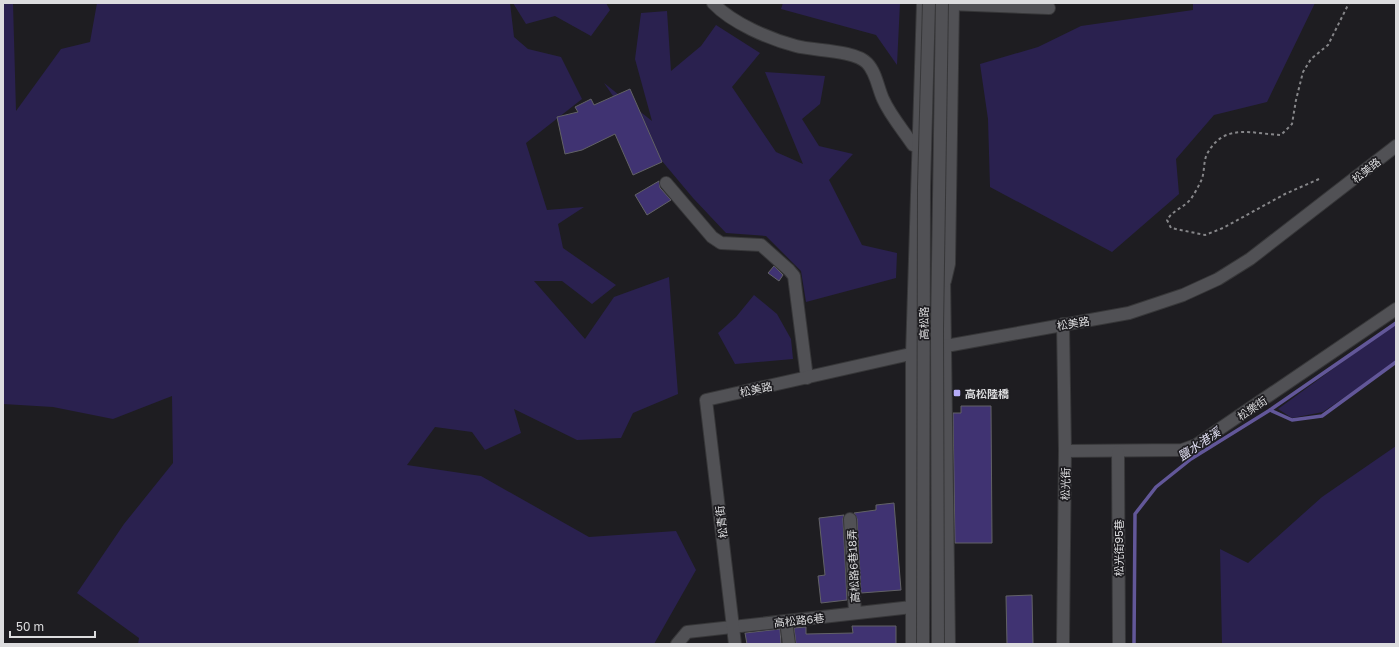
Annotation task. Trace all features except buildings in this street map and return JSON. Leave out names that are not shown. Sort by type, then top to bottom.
[{"type":"street","points":[[713,3],[721,12],[735,21],[782,41],[797,46],[855,56],[866,62],[872,72],[887,107],[912,145]]},
{"type":"street","name":"高松路","points":[[912,644],[912,355],[914,280],[910,265],[916,3]]},
{"type":"street","points":[[914,280],[923,3],[1049,8]]},
{"type":"street","name":"高松路","points":[[922,644],[924,195],[929,3]]},
{"type":"street","name":"高松路","points":[[948,3],[944,278],[949,644]]},
{"type":"street","name":"高松路","points":[[938,644],[937,321],[948,3]]},
{"type":"street","name":"松美路","points":[[706,400],[912,355],[946,346],[1129,313],[1183,295],[1218,279],[1250,259],[1396,146]]},
{"type":"street","points":[[666,183],[712,237],[721,243],[761,245],[794,276],[807,378]]},
{"type":"street","name":"松樂街","points":[[1065,451],[1118,452],[1182,450],[1196,445],[1396,309]]},
{"type":"street","name":"松光街","points":[[1063,644],[1065,451],[1064,324]]},
{"type":"street","name":"松青街","points":[[706,400],[735,644]]},
{"type":"street","name":"松光街95巷","points":[[1118,452],[1119,644]]},
{"type":"street","name":"高松路6巷18弄","points":[[850,519],[855,613]]},
{"type":"street","name":"高松路6巷","points":[[677,644],[687,632],[912,607]]},
{"type":"street","points":[[786,621],[789,644]]},
{"type":"path","points":[[1319,179],[1285,194],[1223,228],[1205,235],[1171,228],[1167,220],[1172,213],[1190,200],[1202,180],[1206,156],[1214,143],[1229,134],[1244,131],[1281,135],[1292,124],[1303,72],[1311,59],[1328,45],[1349,3]]},
{"type":"shaded area","points":[[3,3],[13,3],[16,111],[61,49],[90,42],[97,3],[510,3],[514,37],[528,49],[561,57],[582,99],[526,143],[547,210],[584,207],[558,224],[563,248],[616,285],[592,304],[562,281],[534,281],[585,339],[614,297],[669,277],[678,394],[633,413],[621,438],[577,440],[514,409],[521,433],[485,450],[472,432],[435,427],[407,465],[481,476],[589,537],[676,531],[696,570],[654,644],[138,644],[139,638],[77,593],[124,524],[173,463],[172,396],[113,419],[53,407],[3,404]]},
{"type":"shaded area","points":[[513,3],[606,3],[610,10],[591,36],[555,16],[526,24]]},
{"type":"shaded area","points":[[783,3],[900,3],[897,65],[876,35],[781,9]]},
{"type":"shaded area","points":[[1193,3],[1315,3],[1267,102],[1214,115],[1176,159],[1179,194],[1112,252],[990,187],[988,119],[980,64],[1038,47],[1081,26],[1193,10]]},
{"type":"shaded area","points":[[667,11],[671,71],[701,46],[716,25],[760,53],[732,87],[776,152],[803,164],[765,72],[825,76],[820,104],[802,119],[819,146],[853,154],[829,180],[862,245],[897,253],[896,278],[806,302],[801,271],[766,236],[726,233],[693,198],[641,136],[604,83],[652,121],[635,59],[641,13]]},
{"type":"shaded area","points":[[754,295],[777,314],[791,339],[793,359],[735,364],[718,333],[736,317]]},
{"type":"shaded area","points":[[1396,323],[1396,362],[1323,412],[1292,418],[1278,409]]},
{"type":"shaded area","points":[[1396,446],[1396,644],[1222,644],[1220,549],[1248,563],[1322,497]]},
{"type":"waterway","points":[[1270,410],[1396,323]]},
{"type":"waterway","name":"鹽水港溪","points":[[1134,644],[1135,514],[1156,487],[1191,459],[1270,410],[1292,420],[1322,416],[1396,362]]},
{"type":"place","name":"高松陸橋","points":[[957,393]]}]
